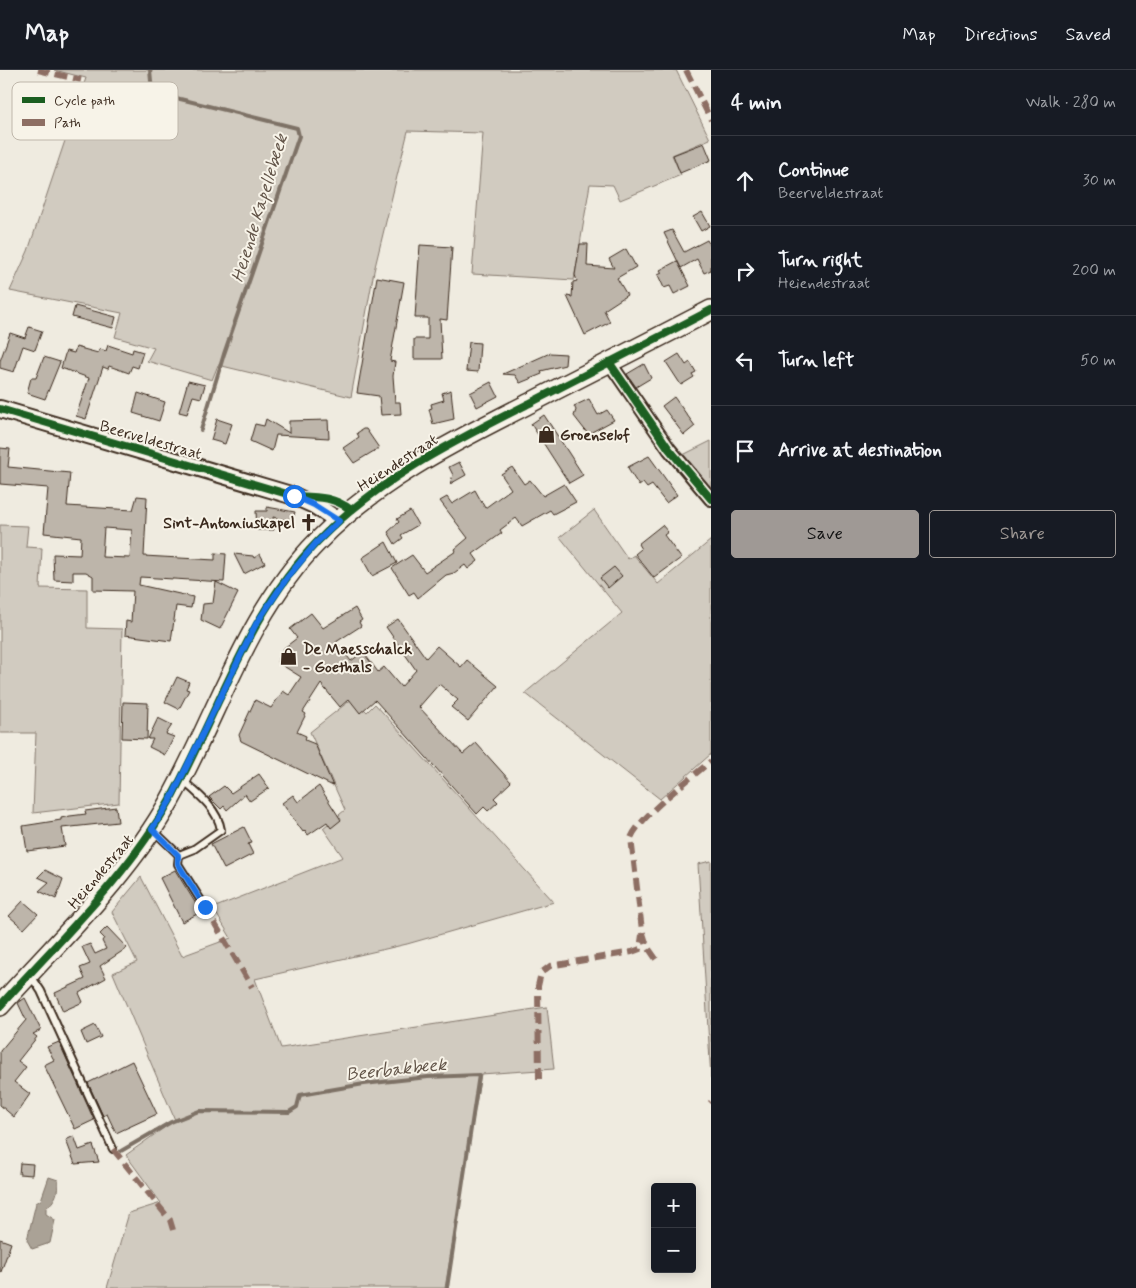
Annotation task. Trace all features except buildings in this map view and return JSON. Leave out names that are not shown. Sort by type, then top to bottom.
[{"type":"main road","name":"Heiendestraat","points":[[0,1006],[117,876],[152,829],[181,779],[256,624],[287,578],[316,543],[381,486],[429,455],[711,310]]},
{"type":"street","points":[[609,362],[669,449],[711,499]]},
{"type":"street","name":"Beerveldestraat","points":[[0,409],[294,496],[314,505],[339,521]]},
{"type":"lane","points":[[178,855],[194,849],[221,830],[220,820],[199,795],[181,779]]},
{"type":"lane","points":[[152,829],[178,855],[178,864],[205,907]]},
{"type":"lane","points":[[30,973],[41,991],[113,1149]]},
{"type":"shaded area","points":[[54,70],[676,70],[710,139],[672,155],[681,175],[620,200],[613,185],[590,184],[574,280],[472,274],[483,133],[408,131],[374,271],[351,397],[218,365],[212,380],[147,361],[154,348],[115,337],[122,313],[10,291],[28,251],[65,140],[178,140],[178,82],[85,82],[86,78]]},
{"type":"shaded area","points":[[711,441],[711,488],[683,455]]},
{"type":"shaded area","points":[[594,510],[628,559],[634,555],[658,584],[711,540],[711,754],[660,799],[525,693],[622,613],[560,537]]},
{"type":"shaded area","points":[[0,525],[28,526],[26,547],[42,548],[40,588],[87,589],[87,628],[122,629],[119,803],[33,813],[36,733],[0,733]]},
{"type":"shaded area","points":[[353,698],[367,712],[375,704],[554,902],[407,944],[255,979],[281,1048],[547,1007],[554,1069],[481,1074],[445,1288],[107,1288],[129,1213],[161,1203],[126,1155],[175,1120],[113,973],[137,962],[112,912],[141,877],[182,956],[231,938],[213,908],[343,857],[323,828],[345,810],[310,732]]},
{"type":"shaded area","points":[[711,861],[711,1078],[698,864]]},
{"type":"shaded area","points":[[49,1177],[58,1180],[56,1196],[46,1208],[46,1214],[55,1220],[50,1243],[32,1249],[27,1240],[36,1203],[41,1200]]},
{"type":"waterway","name":"Heiende Kapellebeek","points":[[150,70],[151,82]]},
{"type":"waterway","name":"Heiende Kapellebeek","points":[[178,98],[297,128],[299,136],[224,354],[201,430]]},
{"type":"waterway","name":"Beerbakbeek","points":[[121,1151],[171,1122],[199,1111],[289,1112],[297,1107],[300,1095],[364,1084],[428,1077],[479,1075],[447,1288]]},
{"type":"marked path","points":[[38,70],[81,80]]},
{"type":"marked path","points":[[686,70],[711,120]]},
{"type":"marked path","points":[[656,959],[647,946],[642,930],[631,838],[644,819],[711,761]]},
{"type":"marked path","points":[[205,907],[252,987]]},
{"type":"marked path","points":[[539,1079],[538,986],[541,973],[550,966],[640,949],[642,935]]},
{"type":"marked path","points":[[113,1149],[170,1220],[173,1230]]},
{"type":"cycle path","points":[[0,1006],[91,907],[134,855],[153,828],[187,767],[235,665],[253,632],[293,569],[318,541],[366,498],[419,462],[475,431],[711,310]]},
{"type":"cycle path","points":[[609,362],[669,449],[711,499]]},
{"type":"cycle path","points":[[0,409],[294,496],[317,497],[338,502],[351,510]]},
{"type":"place","name":"Groenselof","points":[[546,434]]},
{"type":"place","name":"Sint-Antoniuskapel","points":[[309,522]]},
{"type":"place","name":"De Maesschalck - Goethals","points":[[289,657]]},
{"type":"route","points":[[205,907],[178,864],[178,855],[152,829],[170,801],[217,708],[256,624],[287,578],[316,543],[339,521],[314,505],[294,496]]}]
